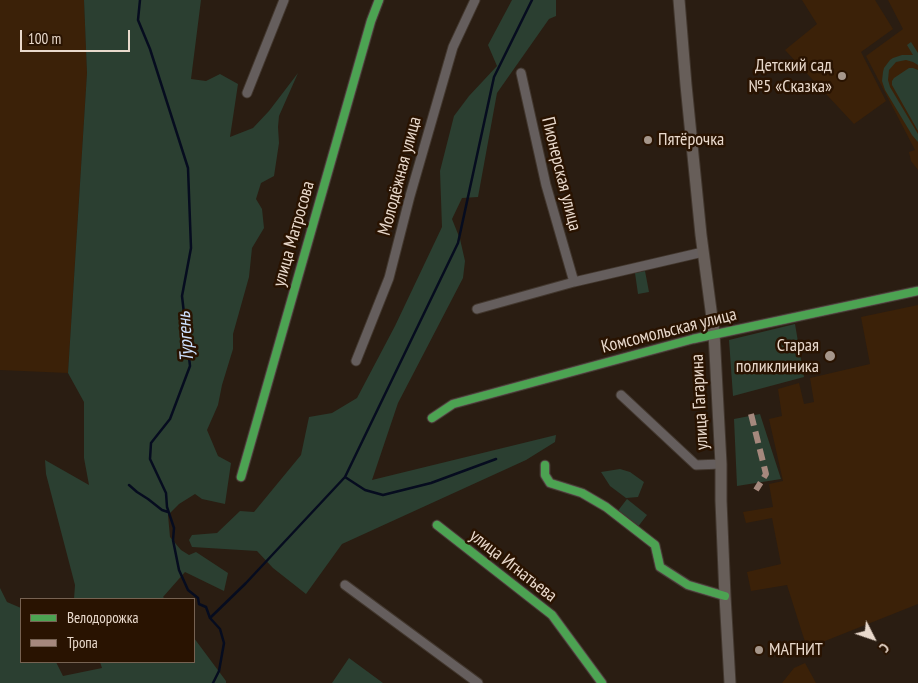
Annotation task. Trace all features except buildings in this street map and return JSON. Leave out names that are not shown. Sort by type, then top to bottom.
[{"type":"main road","name":"улица Гагарина","points":[[680,0],[686,85],[703,252],[714,333],[730,683]]},
{"type":"street","points":[[247,93],[284,0]]},
{"type":"street","name":"улица Матросова","points":[[241,477],[368,30],[379,0]]},
{"type":"street","name":"Молодёжная улица","points":[[356,361],[390,278],[410,196],[452,47],[475,0]]},
{"type":"street","name":"Пионерская улица","points":[[520,72],[546,185],[574,282]]},
{"type":"street","points":[[478,309],[574,282],[703,252]]},
{"type":"street","name":"Комсомольская улица","points":[[432,418],[453,404],[714,333],[918,291]]},
{"type":"street","points":[[621,395],[696,466],[721,464]]},
{"type":"street","points":[[545,465],[545,475],[550,483],[582,493],[606,507],[654,545],[660,567],[688,585],[725,596]]},
{"type":"street","name":"улица Игнатьева","points":[[437,525],[552,615],[602,683]]},
{"type":"street","points":[[345,585],[478,683]]},
{"type":"shaded area","points":[[0,0],[84,0],[87,73],[68,373],[0,370]]},
{"type":"shaded area","name":"Детский сад №5 «Сказка»","points":[[802,0],[875,0],[893,29],[861,52],[886,101],[854,124],[785,50],[817,24]]},
{"type":"shaded area","points":[[888,0],[918,0],[918,170],[911,161],[909,152],[915,150],[866,56],[903,29]]},
{"type":"shaded area","points":[[918,305],[918,604],[820,643],[806,645],[787,585],[751,591],[747,572],[781,564],[772,518],[746,523],[743,512],[773,507],[769,484],[783,481],[769,419],[782,416],[778,389],[799,383],[804,404],[814,402],[810,378],[870,364],[861,317]]},
{"type":"shaded area","points":[[805,663],[816,683],[782,683],[794,668]]},
{"type":"green space","points":[[84,0],[201,0],[191,79],[206,81],[220,74],[238,84],[230,137],[253,128],[269,111],[298,73],[279,116],[279,143],[274,176],[261,183],[256,199],[262,209],[264,228],[252,248],[249,277],[233,334],[233,349],[218,405],[207,430],[218,456],[231,463],[225,504],[202,499],[195,494],[179,504],[168,515],[170,537],[181,550],[189,555],[196,552],[228,573],[224,591],[185,572],[164,598],[74,598],[75,585],[46,474],[45,460],[89,485],[84,458],[84,402],[68,373],[87,73]]},
{"type":"green space","points":[[512,0],[556,0],[556,16],[549,19],[497,93],[478,197],[462,198],[452,219],[460,239],[465,261],[463,278],[398,403],[372,480],[556,435],[555,442],[526,460],[342,544],[306,594],[273,568],[257,551],[192,547],[189,540],[192,535],[217,533],[240,511],[254,512],[301,455],[309,417],[332,413],[357,398],[395,326],[442,227],[440,171],[454,116],[469,96],[497,66],[488,45]]},
{"type":"green space","points":[[911,42],[918,53],[918,65],[906,60],[896,62],[889,70],[888,80],[890,87],[918,134],[918,142],[885,90],[882,81],[884,68],[890,60],[902,55],[913,55],[907,45]]},
{"type":"green space","points":[[909,68],[918,70],[918,131],[892,85],[894,78]]},
{"type":"green space","points":[[645,271],[649,292],[638,294],[635,273]]},
{"type":"green space","points":[[795,324],[804,377],[733,396],[729,340]]},
{"type":"green space","points":[[760,414],[781,479],[737,486],[734,419]]},
{"type":"green space","points":[[620,469],[630,472],[644,482],[638,497],[626,498],[610,486],[601,472]]},
{"type":"green space","points":[[627,499],[647,515],[637,528],[617,512]]},
{"type":"green space","points":[[0,588],[7,602],[20,608],[20,663],[56,663],[63,676],[102,668],[100,663],[195,663],[195,639],[226,681],[226,683],[0,683]]},
{"type":"green space","points":[[349,658],[383,683],[332,683]]},
{"type":"waterway","name":"Тургень","points":[[140,0],[138,20],[150,49],[188,168],[191,248],[182,296],[190,366],[170,419],[151,443],[150,459],[166,493],[167,507],[174,528],[173,540],[179,570],[188,590],[198,598],[199,604],[206,607],[210,618],[220,629],[224,643],[219,671],[213,683]]},
{"type":"waterway","points":[[210,618],[246,583],[345,477],[458,243],[494,77],[532,0]]},
{"type":"waterway","points":[[345,477],[365,490],[383,495],[431,483],[496,459]]},
{"type":"waterway","points":[[129,485],[162,510],[168,512]]},
{"type":"marked path","points":[[751,414],[766,474],[756,490]]},
{"type":"cycle path","points":[[241,477],[371,21],[379,0]]},
{"type":"cycle path","points":[[432,418],[453,404],[693,339],[918,291]]},
{"type":"cycle path","points":[[545,465],[545,475],[550,483],[582,493],[606,507],[655,545],[660,567],[688,585],[725,596]]},
{"type":"cycle path","points":[[437,525],[552,615],[602,683]]},
{"type":"place","name":"Детский сад №5 «Сказка»","points":[[842,76]]},
{"type":"place","name":"Пятёрочка","points":[[648,140]]},
{"type":"place","name":"Старая поликлиника","points":[[830,356]]},
{"type":"place","name":"МАГНИТ","points":[[759,650]]}]
